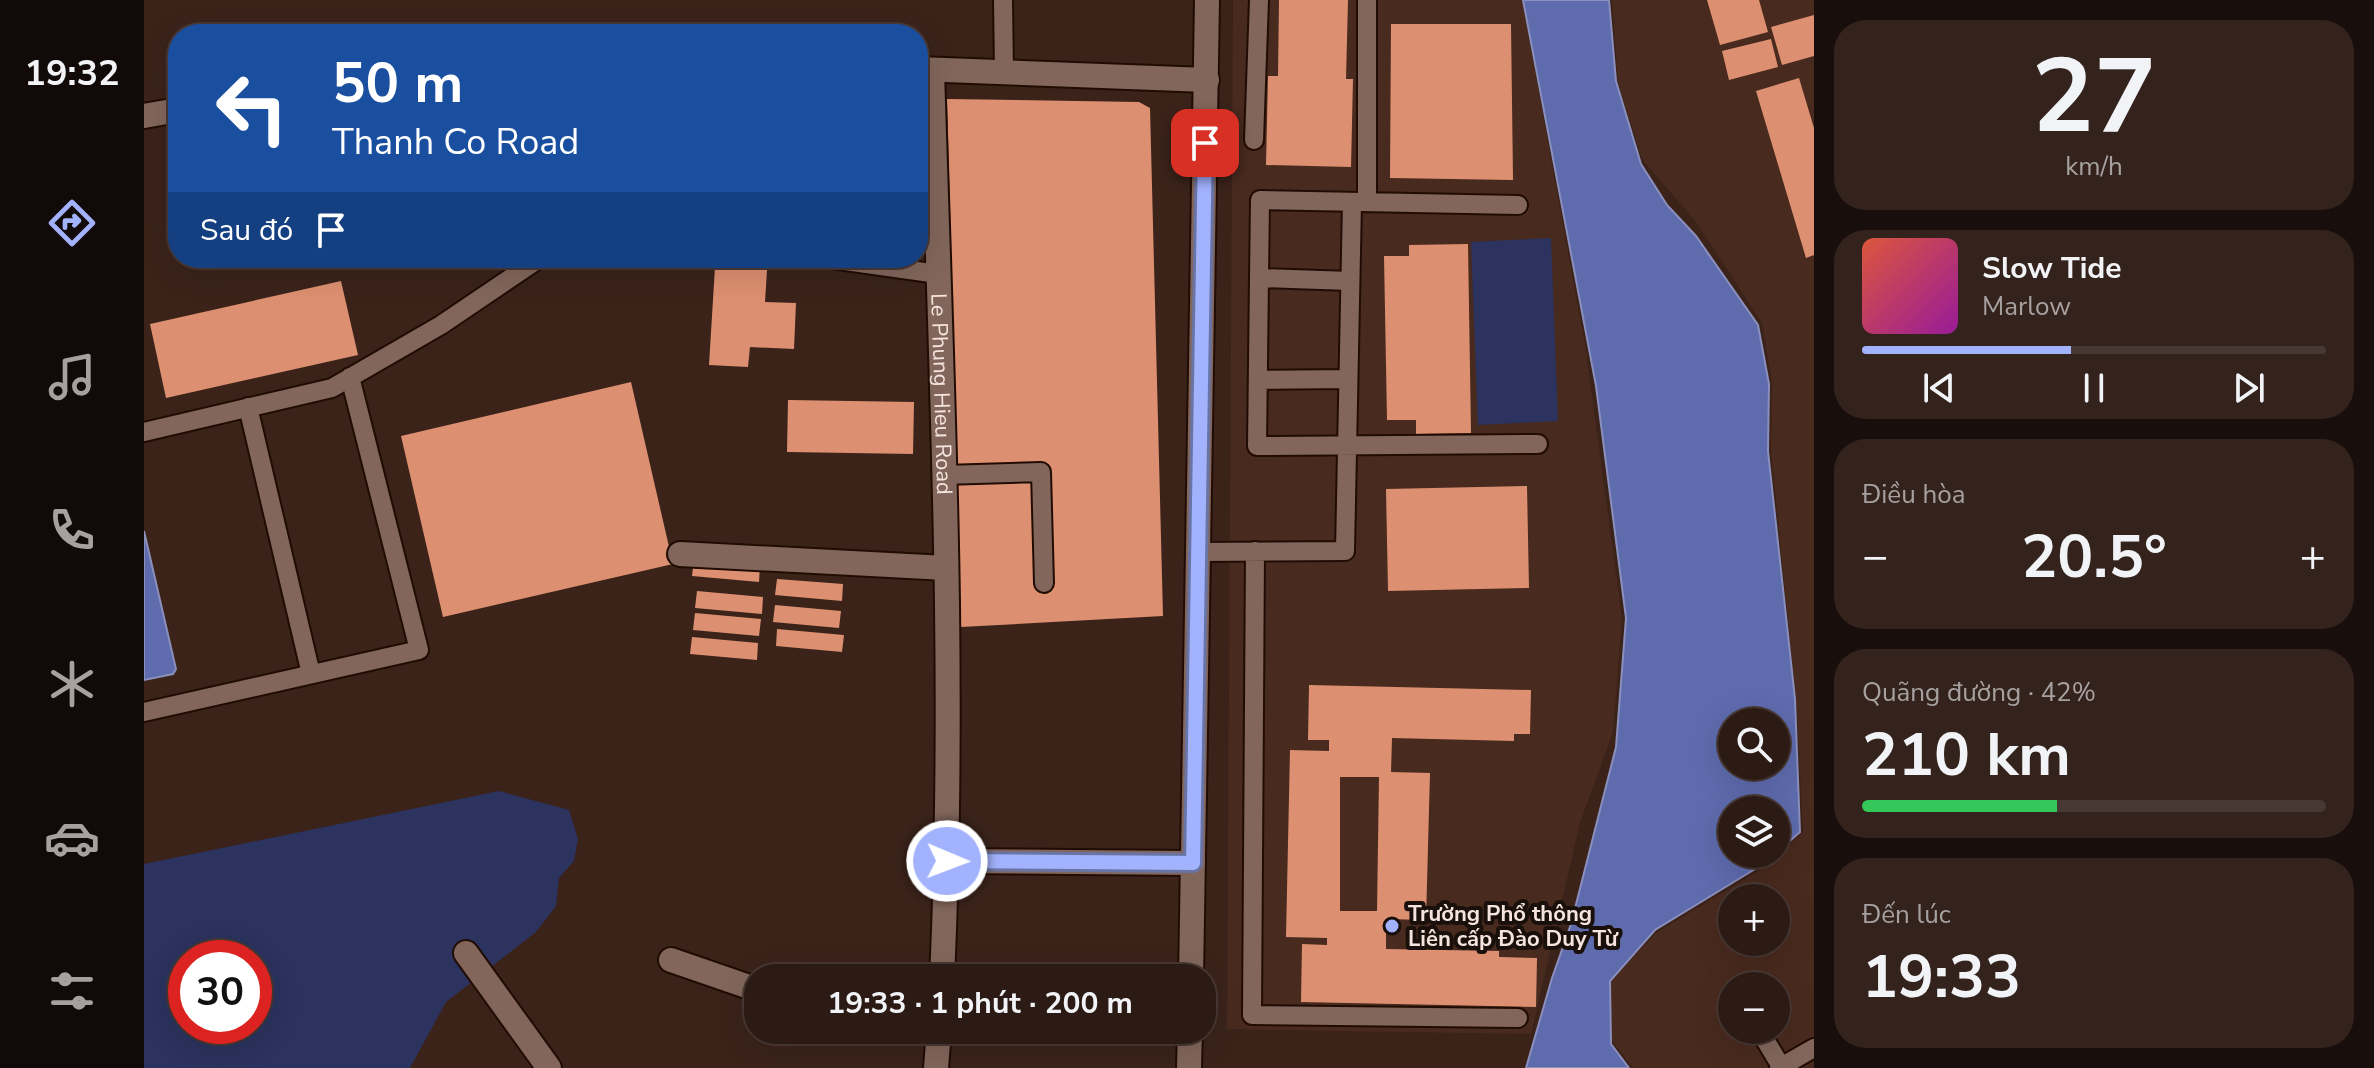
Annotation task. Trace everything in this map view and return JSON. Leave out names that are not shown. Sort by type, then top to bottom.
[{"type":"street","points":[[1191,964],[1207,0]]},
{"type":"street","name":"Le Phung Hieu Road","points":[[928,69],[1207,80]]},
{"type":"street","points":[[144,116],[168,112]]},
{"type":"street","name":"Le Phung Hieu Road","points":[[928,116],[938,274],[946,568],[947,861],[943,964]]},
{"type":"street","points":[[680,554],[946,568]]},
{"type":"street","points":[[947,861],[1193,863]]},
{"type":"street","points":[[466,953],[549,1068]]},
{"type":"street","points":[[671,960],[744,985]]},
{"type":"street","points":[[936,1068],[938,1044]]},
{"type":"street","points":[[1189,1068],[1190,1044]]},
{"type":"lane","points":[[1003,0],[1004,72]]},
{"type":"lane","points":[[1254,140],[1259,0]]},
{"type":"lane","points":[[1198,552],[1345,551],[1350,281],[1360,202],[1367,0]]},
{"type":"lane","points":[[1518,205],[1260,200],[1257,446],[1538,444]]},
{"type":"lane","points":[[144,432],[332,388],[441,325],[525,268]]},
{"type":"lane","points":[[895,268],[938,274]]},
{"type":"lane","points":[[1259,278],[1350,281]]},
{"type":"lane","points":[[144,712],[419,650],[350,377]]},
{"type":"lane","points":[[1258,380],[1348,379]]},
{"type":"lane","points":[[248,407],[311,674]]},
{"type":"lane","points":[[943,475],[1041,472],[1044,583]]},
{"type":"lane","points":[[1255,551],[1252,1015],[1518,1018]]},
{"type":"lane","points":[[1767,1044],[1781,1068],[1814,1048]]},
{"type":"shaded area","points":[[1233,0],[1522,0],[1586,351],[1622,618],[1613,732],[1580,823],[1531,1034],[1227,1029]]},
{"type":"shaded area","points":[[1523,0],[1609,0],[1616,81],[1641,164],[1667,205],[1696,236],[1758,325],[1769,384],[1768,451],[1795,699],[1800,832],[1790,841],[1790,796],[1718,796],[1718,868],[1757,868],[1730,884],[1718,884],[1718,892],[1655,930],[1610,981],[1611,1044],[1629,1068],[1526,1068],[1571,924],[1616,747],[1626,618],[1596,386]]},
{"type":"shaded area","points":[[1612,0],[1814,0],[1814,1068],[1633,1068],[1610,1038],[1610,982],[1656,933],[1718,895],[1718,956],[1790,956],[1790,884],[1737,884],[1762,868],[1790,868],[1790,843],[1803,832],[1796,700],[1771,450],[1772,383],[1762,323],[1697,223],[1642,159],[1618,82]]},
{"type":"shaded area","points":[[1551,238],[1558,421],[1478,425],[1471,242]]},
{"type":"shaded area","points":[[144,531],[176,669],[173,674],[144,680]]},
{"type":"shaded area","points":[[499,791],[569,810],[578,839],[574,861],[559,878],[556,906],[536,932],[446,1002],[410,1068],[144,1068],[144,864]]},
{"type":"building","points":[[1279,0],[1348,0],[1346,79],[1353,79],[1351,167],[1266,165],[1268,76],[1278,76]]},
{"type":"building","points":[[1707,0],[1759,0],[1768,32],[1720,45]]},
{"type":"building","points":[[1814,15],[1814,56],[1782,65],[1771,27]]},
{"type":"building","points":[[1391,24],[1511,24],[1513,180],[1390,178]]},
{"type":"building","points":[[1771,39],[1778,67],[1729,80],[1722,51]]},
{"type":"building","points":[[1799,78],[1814,128],[1814,255],[1806,258],[1756,91]]},
{"type":"building","points":[[947,99],[1139,102],[1150,108],[1163,616],[961,627]]},
{"type":"building","points":[[1468,244],[1471,433],[1416,434],[1416,420],[1387,420],[1384,256],[1409,256],[1409,245]]},
{"type":"building","points":[[715,268],[767,270],[765,302],[796,303],[794,349],[750,347],[748,367],[709,365]]},
{"type":"building","points":[[341,281],[358,355],[166,398],[150,324]]},
{"type":"building","points":[[631,382],[673,564],[443,617],[401,436]]},
{"type":"building","points":[[788,400],[914,402],[913,454],[787,452]]},
{"type":"building","points":[[1527,486],[1529,588],[1388,591],[1386,489]]},
{"type":"building","points":[[694,559],[760,565],[759,582],[692,576]]},
{"type":"building","points":[[777,579],[843,584],[842,601],[775,595]]},
{"type":"building","points":[[697,591],[763,597],[762,614],[695,608]]},
{"type":"building","points":[[775,605],[841,611],[839,628],[773,622]]},
{"type":"building","points":[[695,613],[761,619],[759,636],[693,630]]},
{"type":"building","points":[[777,629],[844,635],[842,652],[776,646]]},
{"type":"building","points":[[692,637],[758,643],[757,660],[690,654]]},
{"type":"building","points":[[1309,685],[1531,690],[1530,734],[1514,734],[1514,741],[1392,738],[1391,772],[1430,773],[1426,920],[1386,919],[1386,949],[1499,951],[1499,957],[1537,958],[1536,1007],[1301,1002],[1302,944],[1327,945],[1327,938],[1286,937],[1290,750],[1329,751],[1329,740],[1308,740]],"holes":[[[1340,777],[1379,777],[1377,911],[1340,911]]]},
{"type":"place","name":"Trường Phổ thông Liên cấp Đào Duy Từ","points":[[1392,926]]},
{"type":"route","points":[[947,861],[1193,863],[1205,143]]}]
